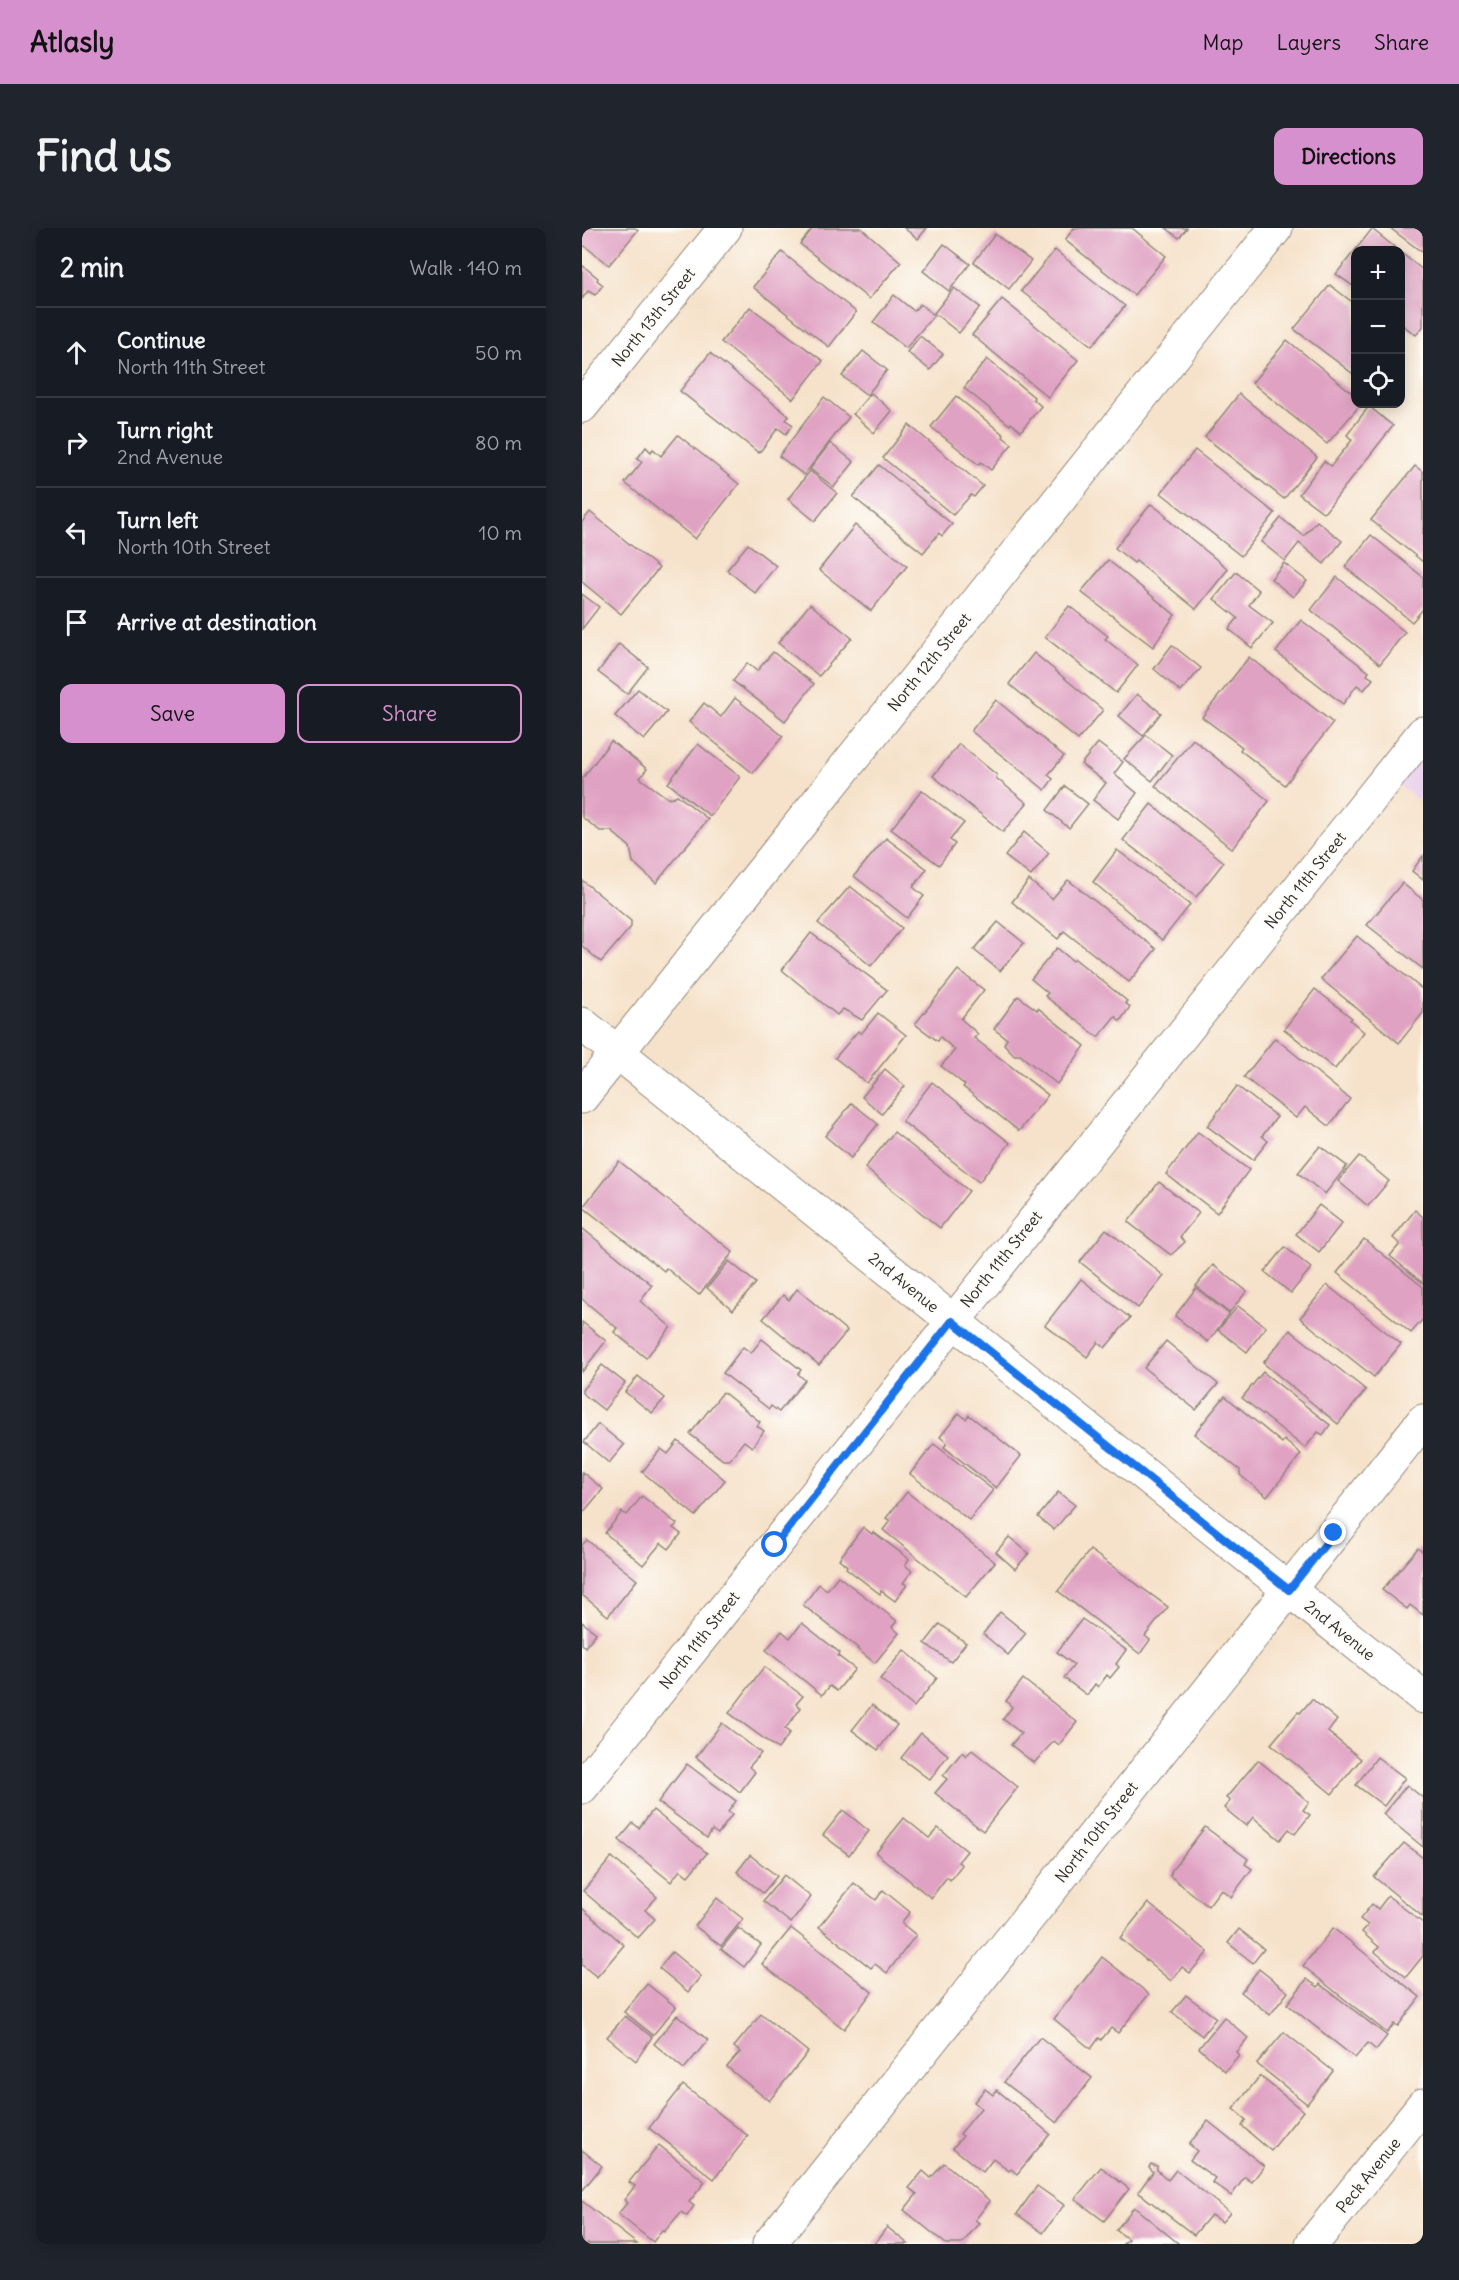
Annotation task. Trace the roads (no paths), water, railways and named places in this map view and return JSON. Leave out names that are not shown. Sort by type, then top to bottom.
[{"type":"street","name":"North 13th Street","points":[[582,406],[725,228]]},
{"type":"street","name":"North 12th Street","points":[[582,1097],[1276,228]]},
{"type":"street","name":"North 11th Street","points":[[582,1787],[1423,733]]},
{"type":"street","name":"2nd Avenue","points":[[582,1024],[1423,1697]]},
{"type":"street","name":"North 10th Street","points":[[769,2244],[1423,1421]]},
{"type":"street","name":"Peck Avenue","points":[[1312,2244],[1423,2105]]}]
